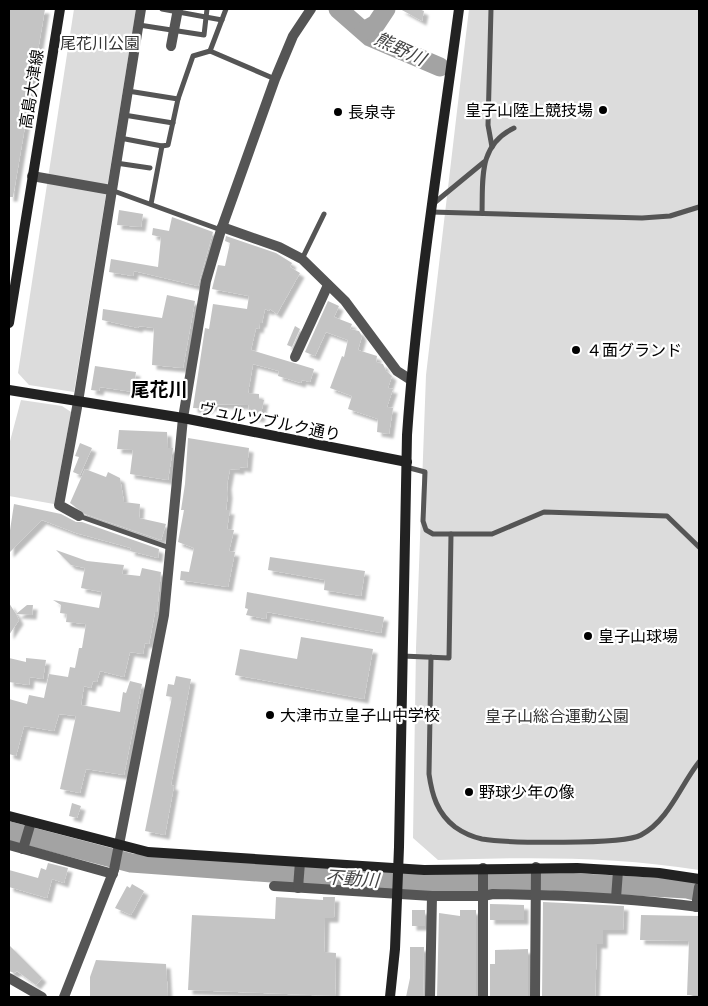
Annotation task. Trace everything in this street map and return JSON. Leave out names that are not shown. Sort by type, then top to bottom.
[{"type":"street","name":"高島大津線","points":[[9,323],[60,9]]},
{"type":"street","points":[[80,516],[59,505],[78,402],[141,9]]},
{"type":"street","points":[[64,997],[114,872],[164,614],[183,418],[205,289],[222,228],[275,79],[292,36],[310,9]]},
{"type":"street","points":[[390,997],[398,871],[407,464],[411,380],[431,208],[458,9]]},
{"type":"street","points":[[171,46],[178,10]]},
{"type":"street","points":[[32,176],[111,190]]},
{"type":"street","points":[[222,228],[279,247],[302,259],[345,301],[397,371],[411,380]]},
{"type":"street","points":[[295,358],[328,285]]},
{"type":"street","name":"ヴュルツブルク通り","points":[[9,390],[183,418],[407,464]]},
{"type":"street","points":[[9,816],[30,825],[118,849],[148,852],[300,862],[398,871],[536,867],[658,873],[699,879]]},
{"type":"street","points":[[24,847],[30,825]]},
{"type":"street","points":[[9,846],[24,847],[114,872]]},
{"type":"street","points":[[298,888],[300,862]]},
{"type":"street","points":[[535,997],[536,867]]},
{"type":"street","points":[[483,869],[483,997]]},
{"type":"street","points":[[616,897],[618,871]]},
{"type":"street","points":[[274,886],[432,896],[536,894],[616,897],[697,906],[699,887]]},
{"type":"street","points":[[430,997],[432,896]]},
{"type":"street","points":[[9,978],[42,997]]},
{"type":"lane","points":[[162,9],[178,10],[222,20]]},
{"type":"lane","points":[[138,25],[204,35],[207,9]]},
{"type":"lane","points":[[210,51],[226,9]]},
{"type":"lane","points":[[491,9],[488,125],[492,147]]},
{"type":"lane","points":[[120,138],[162,146],[168,145],[178,99],[193,56],[210,51],[275,79]]},
{"type":"lane","points":[[127,90],[178,99]]},
{"type":"lane","points":[[124,114],[173,123]]},
{"type":"lane","points":[[482,213],[485,162],[497,139],[514,128]]},
{"type":"lane","points":[[151,204],[162,146]]},
{"type":"lane","points":[[431,208],[485,162]]},
{"type":"lane","points":[[116,163],[150,168]]},
{"type":"lane","points":[[111,190],[222,228]]},
{"type":"lane","points":[[431,208],[482,213],[658,218],[683,213],[699,207]]},
{"type":"lane","points":[[302,259],[324,214]]},
{"type":"lane","points":[[407,464],[425,472],[423,521],[426,530],[433,534],[492,534],[544,512],[667,516],[699,547]]},
{"type":"lane","points":[[80,516],[170,548]]},
{"type":"lane","points":[[402,656],[449,658],[451,534]]},
{"type":"lane","points":[[431,657],[429,774],[431,791],[443,816],[455,827],[482,839],[612,841],[639,836],[650,829],[663,816],[699,762]]},
{"type":"green space","name":"尾花川公園","points":[[74,9],[136,9],[74,392],[29,385],[18,373]]},
{"type":"green space","name":"皇子山総合運動公園","points":[[469,9],[699,9],[699,870],[667,865],[602,860],[503,858],[438,860],[413,838],[416,648],[426,375]]},
{"type":"green space","points":[[21,400],[62,406],[71,412],[54,504],[9,496],[9,445]]},
{"type":"building","points":[[9,9],[45,9],[13,197],[9,197]]},
{"type":"building","points":[[400,9],[419,9],[424,11],[422,21]]},
{"type":"building","points":[[119,210],[143,214],[141,227],[117,225]]},
{"type":"building","points":[[172,217],[213,232],[198,286],[134,271],[133,276],[109,272],[111,259],[158,267],[161,237],[152,235],[153,228],[169,231]]},
{"type":"building","points":[[226,236],[276,253],[292,263],[290,267],[300,273],[277,314],[270,309],[269,311],[265,309],[262,323],[260,323],[259,329],[256,328],[251,350],[314,369],[310,382],[302,380],[301,383],[278,376],[279,371],[253,364],[248,393],[259,394],[259,400],[264,400],[260,418],[248,416],[249,405],[213,404],[213,407],[209,406],[209,409],[193,408],[205,328],[209,329],[213,304],[247,309],[249,296],[212,289],[218,265],[225,266],[230,243],[225,241]]},
{"type":"building","points":[[167,295],[195,301],[183,368],[152,365],[154,328],[139,326],[138,328],[102,320],[103,309],[162,318]]},
{"type":"building","points":[[328,301],[339,306],[334,317],[352,324],[350,329],[359,331],[362,336],[358,350],[377,356],[376,362],[383,364],[386,371],[392,376],[388,388],[393,389],[387,407],[393,408],[389,434],[377,432],[378,419],[348,409],[352,396],[330,388],[342,356],[344,357],[348,340],[326,332],[315,356],[305,352]]},
{"type":"building","points":[[295,326],[300,329],[292,347],[287,345]]},
{"type":"building","points":[[95,366],[136,372],[133,392],[100,387],[99,391],[91,390]]},
{"type":"building","points":[[119,430],[167,432],[168,448],[173,448],[168,480],[130,474],[133,450],[117,449]]},
{"type":"building","points":[[188,438],[249,448],[247,468],[240,467],[240,470],[230,469],[227,485],[226,510],[230,510],[227,529],[234,530],[229,551],[235,552],[228,587],[180,580],[181,571],[189,572],[194,548],[178,542],[184,510],[181,510]]},
{"type":"building","points":[[80,443],[92,448],[80,475],[73,472],[79,457],[75,456]]},
{"type":"building","points":[[85,469],[106,477],[108,472],[120,478],[124,502],[140,504],[139,518],[166,524],[161,540],[85,514],[70,503]]},
{"type":"building","points":[[14,504],[61,514],[76,522],[82,522],[159,549],[158,558],[130,551],[131,548],[76,533],[42,520],[9,553],[9,537]]},
{"type":"building","points":[[56,550],[87,561],[124,565],[122,574],[140,576],[142,568],[161,572],[157,612],[155,612],[149,644],[145,643],[143,654],[130,652],[124,677],[100,671],[97,682],[93,681],[91,688],[84,686],[81,705],[120,712],[123,692],[126,693],[130,681],[142,684],[124,775],[86,769],[80,793],[60,789],[76,716],[59,714],[54,731],[24,726],[16,756],[9,754],[9,699],[27,704],[29,695],[44,698],[49,674],[68,677],[70,667],[75,668],[79,648],[82,648],[86,624],[66,622],[67,614],[60,613],[61,605],[53,600],[99,608],[102,592],[81,588],[85,568],[71,565]]},
{"type":"building","points":[[270,557],[365,571],[361,596],[324,590],[325,580],[268,570]]},
{"type":"building","points":[[247,592],[384,617],[381,633],[267,612],[266,619],[246,615],[248,609],[245,608]]},
{"type":"building","points":[[9,603],[19,620],[9,635]]},
{"type":"building","points":[[27,605],[33,605],[32,615],[16,614]]},
{"type":"building","points":[[301,637],[373,649],[364,699],[235,675],[240,649],[297,659]]},
{"type":"building","points":[[9,658],[26,662],[26,658],[46,660],[43,679],[30,677],[29,685],[9,682]]},
{"type":"building","points":[[176,676],[191,679],[171,785],[174,786],[165,835],[145,831],[172,697],[166,696],[168,684],[174,685]]},
{"type":"building","points":[[72,803],[81,806],[77,818],[69,816]]},
{"type":"building","points":[[48,863],[68,868],[64,883],[52,879],[47,898],[9,887],[9,870],[38,878],[41,868],[46,870]]},
{"type":"building","points":[[132,884],[144,891],[131,915],[115,908],[127,886],[130,888]]},
{"type":"building","points":[[276,897],[323,900],[323,897],[335,897],[334,918],[325,918],[324,952],[336,953],[335,996],[188,990],[192,915],[275,919]]},
{"type":"building","points":[[543,902],[624,906],[623,930],[603,930],[603,944],[597,944],[595,997],[542,996]]},
{"type":"building","points":[[490,904],[524,905],[524,920],[490,920]]},
{"type":"building","points":[[412,910],[425,910],[425,926],[412,926]]},
{"type":"building","points":[[460,910],[476,910],[476,996],[437,996],[439,913],[460,916]]},
{"type":"building","points":[[641,915],[699,916],[699,995],[687,995],[689,941],[640,940]]},
{"type":"building","points":[[9,945],[42,978],[36,985],[17,971],[14,973],[9,971]]},
{"type":"building","points":[[410,947],[424,947],[423,997],[406,997],[410,978]]},
{"type":"building","points":[[528,949],[528,996],[490,997],[490,964],[495,964],[495,950]]},
{"type":"building","points":[[96,960],[166,964],[168,997],[90,997],[90,977]]},
{"type":"waterway","name":"熊野川","points":[[338,9],[370,37],[440,67]]},
{"type":"waterway","points":[[364,31],[376,24],[386,9]]},
{"type":"waterway","name":"不動川","points":[[9,831],[131,863],[424,884],[546,881],[687,889],[699,892]]},
{"type":"place","name":"皇子山陸上競技場","points":[[603,110]]},
{"type":"place","name":"長泉寺","points":[[338,112]]},
{"type":"place","name":"４面グランド","points":[[576,350]]},
{"type":"place","name":"皇子山球場","points":[[588,636]]},
{"type":"place","name":"大津市立皇子山中学校","points":[[270,715]]},
{"type":"place","name":"野球少年の像","points":[[469,792]]},
{"type":"district","name":"尾花川","points":[[159,389]]}]
